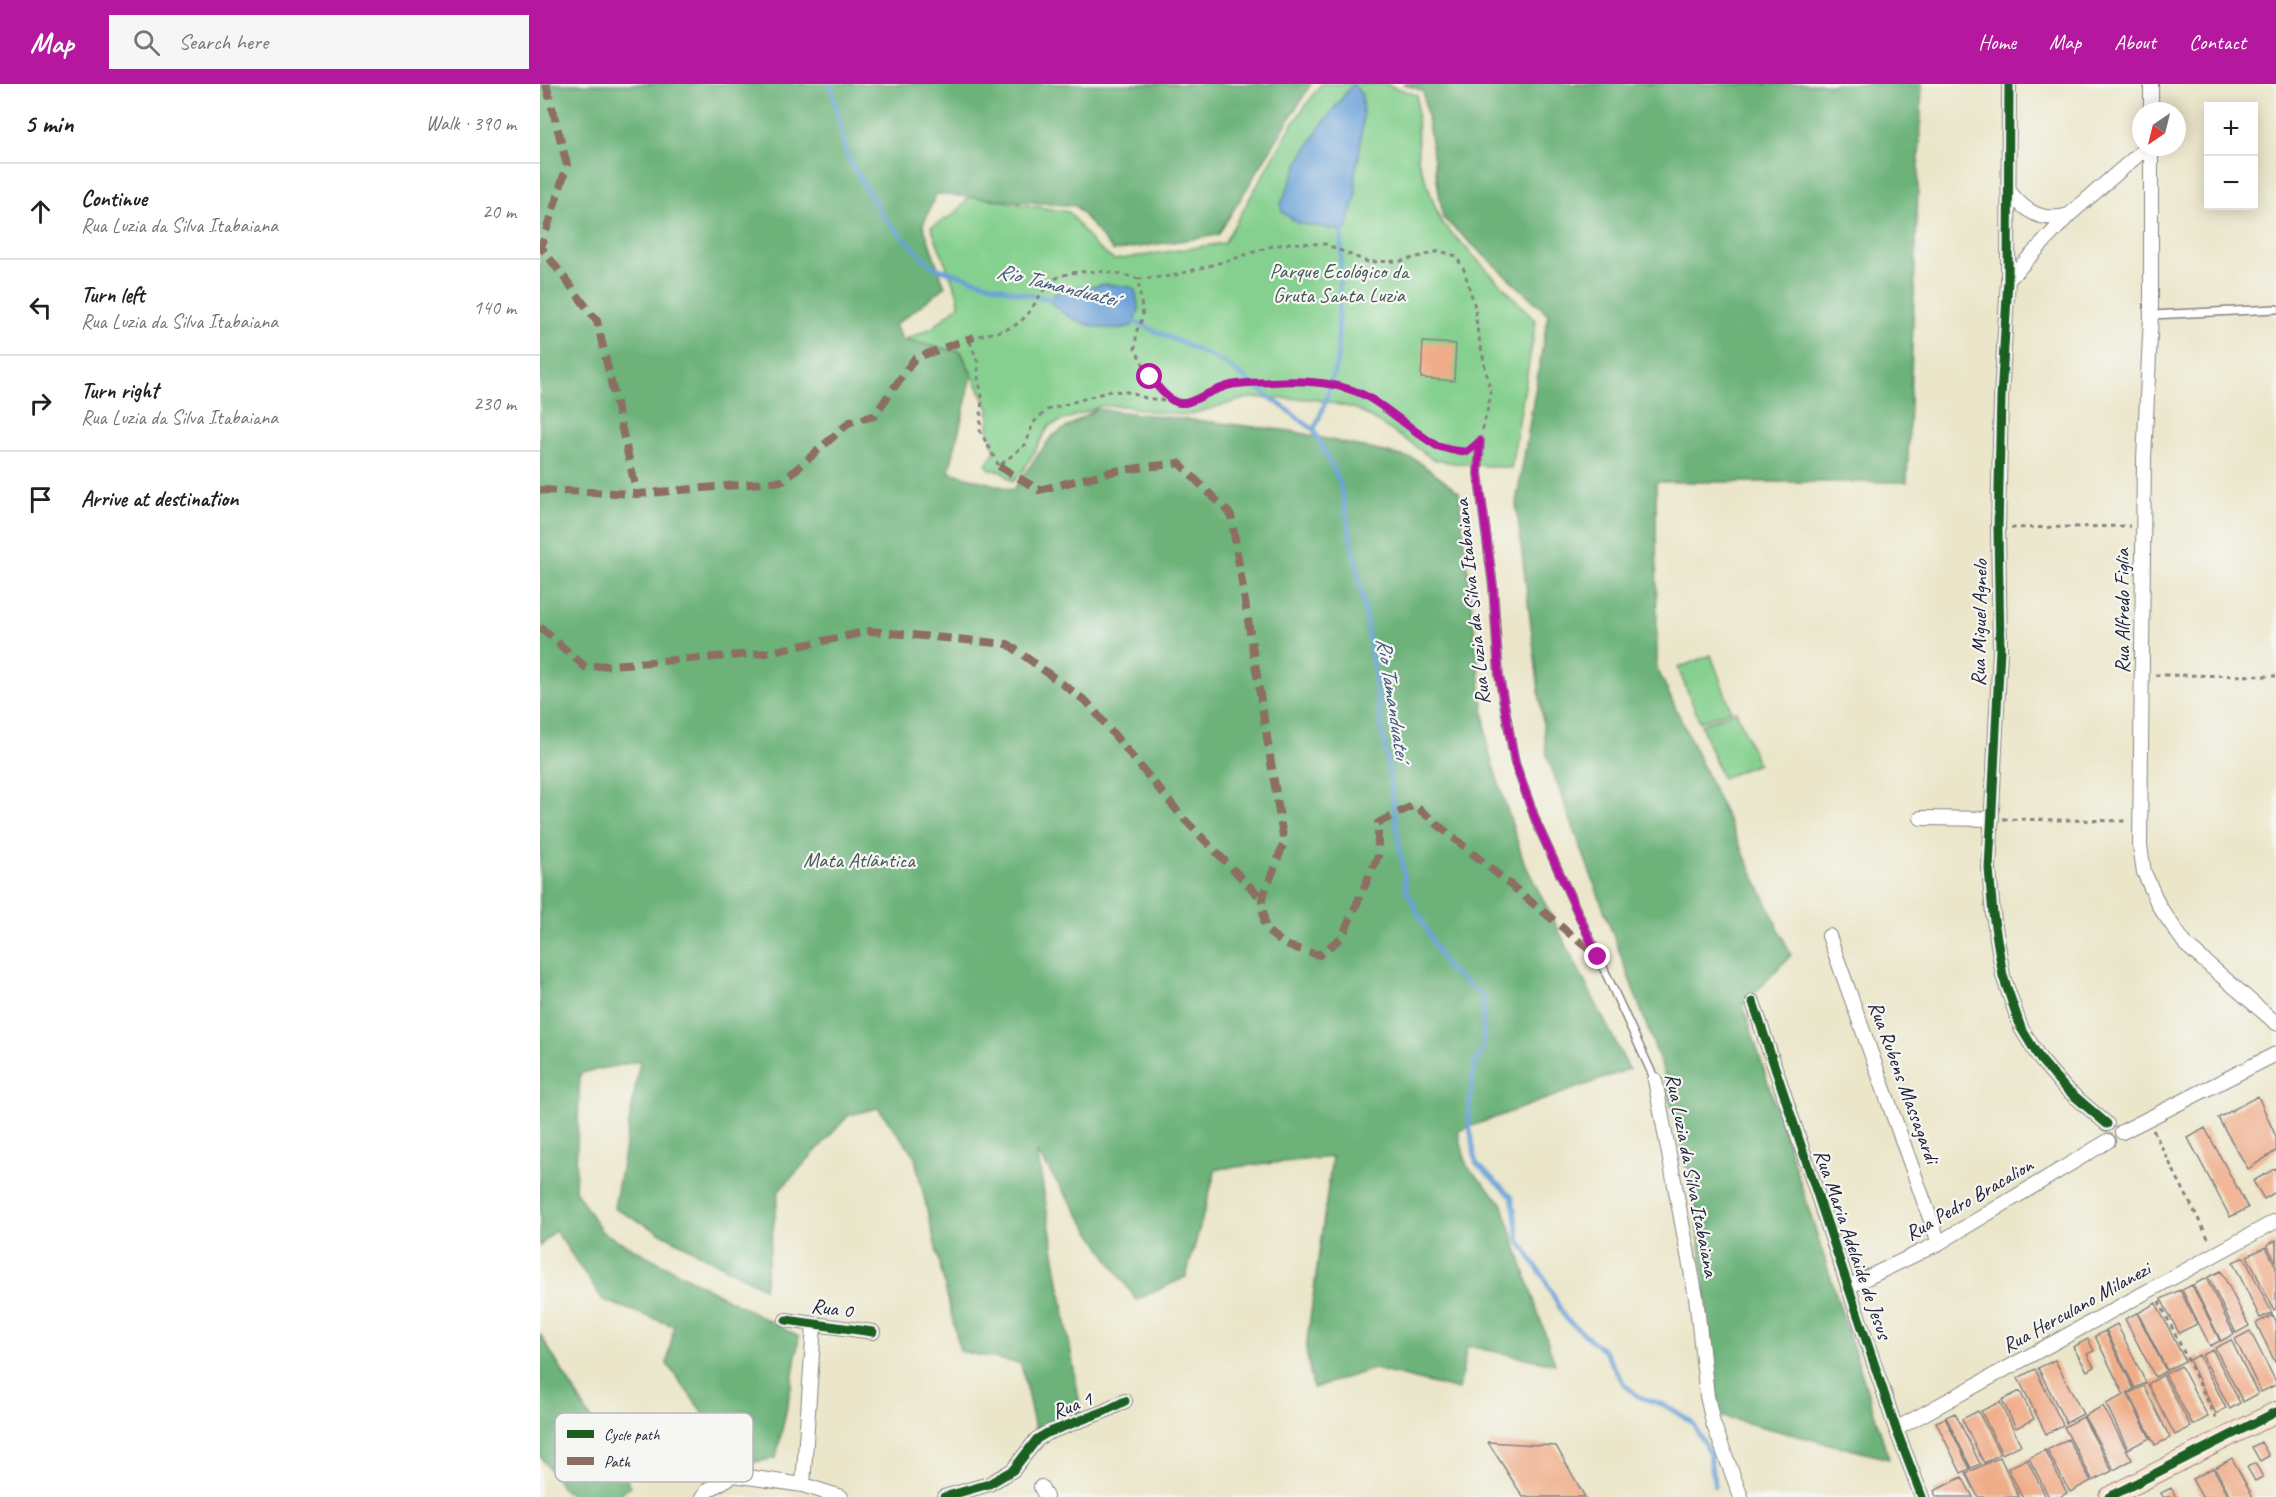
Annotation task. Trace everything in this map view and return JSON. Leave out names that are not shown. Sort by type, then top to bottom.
[{"type":"street","name":"Rua Miguel Agnelo","points":[[2009,84],[2008,280],[2001,398],[1998,529],[2000,649],[1989,869],[1993,914],[2003,976],[2021,1028],[2040,1059],[2064,1087],[2107,1124]]},
{"type":"street","points":[[2151,84],[2151,102]]},
{"type":"street","points":[[2008,280],[2069,215],[2138,156]]},
{"type":"street","name":"Rua Alfredo Figlia","points":[[2149,156],[2151,315],[2144,459],[2140,846],[2144,872],[2159,906],[2186,945],[2276,1023]]},
{"type":"street","points":[[2009,191],[2022,206],[2033,214],[2052,218],[2069,215]]},
{"type":"street","points":[[1921,818],[1992,819]]},
{"type":"street","name":"Rua Rubens Massagardi","points":[[1829,936],[1939,1243]]},
{"type":"street","name":"Rua Maria Adelaide de Jesus","points":[[1753,1002],[1896,1429],[1922,1497]]},
{"type":"street","points":[[2122,1132],[2117,1124],[2107,1124],[2102,1134],[2108,1142],[2118,1141],[2122,1132],[2147,1118],[2276,1054]]},
{"type":"street","name":"Rua Luzia da Silva Itabaiana","points":[[1655,1080],[1696,1297],[1707,1396],[1713,1423],[1741,1497]]},
{"type":"street","name":"Rua Pedro Bracalion","points":[[1848,1287],[1939,1243],[2108,1142]]},
{"type":"street","name":"Rua Herculano Milanezi","points":[[1896,1429],[2276,1221]]},
{"type":"street","name":"Rua 0","points":[[786,1320],[873,1332]]},
{"type":"street","name":"Rua 0","points":[[803,1485],[814,1325]]},
{"type":"street","name":"Rua 1","points":[[944,1497],[989,1484],[1013,1470],[1037,1439],[1125,1401]]},
{"type":"street","points":[[2109,1497],[2276,1412]]},
{"type":"street","points":[[753,1478],[803,1485],[841,1497]]},
{"type":"street","points":[[703,1497],[708,1490],[722,1482]]},
{"type":"lane","points":[[2151,315],[2276,309]]},
{"type":"lane","name":"Rua Luzia da Silva Itabaiana","points":[[1480,441],[1478,473],[1493,586],[1499,676],[1515,763],[1537,824],[1655,1080]]},
{"type":"path","points":[[1290,243],[1325,244],[1337,247],[1368,262],[1402,261],[1440,251],[1456,256],[1464,270],[1475,307],[1491,395],[1480,441],[1467,452],[1437,446],[1365,396],[1324,383],[1306,381],[1229,386],[1185,404],[1146,398],[1127,392],[1110,391],[1047,411],[1033,423],[1026,444],[999,466],[980,431],[982,396],[978,379],[978,363],[969,339],[983,333],[1016,326],[1053,280],[1072,273],[1123,273],[1138,279],[1172,276],[1269,247],[1290,243]]},
{"type":"path","points":[[1138,279],[1143,317],[1137,330],[1135,349],[1164,395],[1173,402]]},
{"type":"path","points":[[1998,529],[2144,526]]},
{"type":"path","points":[[2143,675],[2276,676]]},
{"type":"path","points":[[1992,819],[2140,821]]},
{"type":"path","points":[[2147,1118],[2216,1254]]},
{"type":"path","points":[[2153,1288],[2226,1437]]},
{"type":"green space","name":"Mata Atlântica","points":[[540,84],[1311,84],[1218,235],[1113,251],[1076,206],[936,194],[923,225],[945,287],[895,325],[903,340],[961,352],[972,376],[949,472],[1013,490],[1051,437],[1096,409],[1291,431],[1415,459],[1459,492],[1488,750],[1524,862],[1629,1069],[1458,1131],[1467,1166],[1502,1203],[1555,1364],[1467,1346],[1459,1390],[1374,1369],[1313,1388],[1306,1349],[1332,1157],[1216,1169],[1186,1277],[1136,1300],[1037,1152],[1082,1417],[1035,1429],[1021,1364],[960,1351],[914,1154],[878,1108],[849,1115],[779,1191],[764,1288],[614,1208],[640,1061],[580,1073],[575,1190],[602,1232],[799,1337],[776,1458],[753,1463],[753,1413],[703,1413],[667,1364],[674,1326],[603,1300],[555,1230],[540,1246]]},
{"type":"green space","name":"Parque Ecológico da Gruta Santa Luzia","points":[[1321,84],[1385,84],[1417,95],[1418,160],[1441,222],[1536,321],[1511,468],[1432,459],[1357,409],[1314,399],[1248,398],[1188,415],[1125,406],[1100,406],[1049,426],[1023,471],[1013,482],[1001,471],[991,470],[986,465],[995,451],[988,428],[989,409],[961,352],[903,340],[932,328],[959,305],[958,295],[931,227],[955,214],[970,196],[1069,212],[1094,245],[1114,260],[1224,243],[1292,125]]},
{"type":"green space","points":[[1403,84],[1922,84],[1907,482],[1656,482],[1657,668],[1791,955],[1743,1005],[1889,1459],[1719,1416],[1696,1209],[1662,1067],[1547,756],[1516,504],[1548,314],[1443,218],[1423,91]]},
{"type":"green space","points":[[1711,655],[1731,710],[1700,722],[1678,668]]},
{"type":"green space","points":[[1736,711],[1758,764],[1722,778],[1701,725]]},
{"type":"green space","points":[[540,1334],[587,1413],[555,1413],[555,1478],[540,1456]]},
{"type":"green space","points":[[558,1482],[629,1482],[631,1486],[615,1497],[574,1497]]},
{"type":"water","points":[[1353,84],[1362,95],[1363,117],[1359,158],[1355,171],[1356,196],[1347,229],[1343,231],[1298,223],[1282,212],[1281,204],[1300,160],[1320,127]]},
{"type":"water","points":[[1104,284],[1130,287],[1135,290],[1139,310],[1132,326],[1111,328],[1088,324],[1066,314],[1049,300],[1061,290]]},
{"type":"building","points":[[1423,342],[1456,344],[1454,381],[1421,378]]},
{"type":"building","points":[[2258,1096],[2276,1137],[2276,1151],[2248,1169],[2218,1118]]},
{"type":"building","points":[[2205,1128],[2248,1208],[2230,1217],[2188,1138]]},
{"type":"building","points":[[2276,1168],[2276,1192],[2264,1199],[2253,1181]]},
{"type":"building","points":[[2276,1240],[2276,1262],[2267,1245]]},
{"type":"building","points":[[2266,1247],[2276,1267],[2276,1309],[2274,1310],[2247,1256]]},
{"type":"building","points":[[2244,1257],[2272,1313],[2260,1318],[2233,1262]]},
{"type":"building","points":[[2221,1271],[2249,1326],[2236,1333],[2208,1277]]},
{"type":"building","points":[[2206,1278],[2234,1334],[2221,1341],[2193,1285]]},
{"type":"building","points":[[2192,1285],[2220,1341],[2210,1346],[2182,1290]]},
{"type":"building","points":[[2180,1290],[2197,1324],[2179,1333],[2161,1299]]},
{"type":"building","points":[[2156,1303],[2185,1361],[2167,1370],[2138,1313]]},
{"type":"building","points":[[2137,1313],[2166,1371],[2155,1377],[2125,1319]]},
{"type":"building","points":[[2273,1315],[2276,1321],[2276,1364],[2256,1323]]},
{"type":"building","points":[[2117,1324],[2146,1383],[2135,1388],[2106,1330]]},
{"type":"building","points":[[2105,1331],[2134,1389],[2127,1393],[2150,1438],[2128,1449],[2106,1404],[2124,1395],[2095,1336]]},
{"type":"building","points":[[2250,1331],[2276,1382],[2276,1385],[2261,1392],[2235,1339]]},
{"type":"building","points":[[2088,1339],[2094,1351],[2087,1354],[2094,1367],[2087,1371],[2073,1347]]},
{"type":"building","points":[[2231,1340],[2258,1394],[2243,1402],[2215,1348]]},
{"type":"building","points":[[2213,1350],[2240,1403],[2230,1409],[2202,1355]]},
{"type":"building","points":[[2199,1355],[2226,1408],[2216,1414],[2189,1360]]},
{"type":"building","points":[[2055,1360],[2083,1414],[2066,1423],[2038,1368]]},
{"type":"building","points":[[2181,1366],[2208,1417],[2193,1425],[2165,1374]]},
{"type":"building","points":[[2035,1369],[2063,1425],[2046,1434],[2018,1378]]},
{"type":"building","points":[[2163,1375],[2191,1427],[2175,1435],[2148,1384]]},
{"type":"building","points":[[2144,1386],[2170,1438],[2155,1445],[2129,1393]]},
{"type":"building","points":[[2020,1391],[2034,1419],[2016,1428],[2002,1400]]},
{"type":"building","points":[[2000,1402],[2021,1445],[2002,1454],[1981,1411]]},
{"type":"building","points":[[2103,1406],[2132,1460],[2114,1470],[2084,1416]]},
{"type":"building","points":[[1978,1411],[2000,1454],[1984,1463],[1962,1419]]},
{"type":"building","points":[[1955,1413],[1980,1464],[1971,1468],[1946,1417]]},
{"type":"building","points":[[2083,1417],[2112,1471],[2093,1481],[2064,1427]]},
{"type":"building","points":[[1945,1418],[1970,1469],[1961,1473],[1936,1422]]},
{"type":"building","points":[[2068,1439],[2091,1481],[2070,1492],[2047,1450]]},
{"type":"building","points":[[1488,1442],[1556,1446],[1585,1497],[1523,1497]]},
{"type":"building","points":[[2261,1442],[2269,1456],[2260,1461],[2252,1447]]},
{"type":"building","points":[[2045,1450],[2067,1493],[2060,1497],[2049,1497],[2029,1458]]},
{"type":"building","points":[[2000,1457],[2019,1497],[1978,1497],[1966,1473]]},
{"type":"building","points":[[2232,1458],[2253,1497],[2231,1497],[2215,1468]]},
{"type":"building","points":[[2027,1459],[2046,1497],[2022,1497],[2008,1468]]},
{"type":"building","points":[[2255,1463],[2263,1477],[2255,1481],[2247,1467]]},
{"type":"building","points":[[2213,1468],[2229,1497],[2202,1497],[2192,1479]]},
{"type":"building","points":[[1962,1477],[1973,1497],[1936,1497],[1934,1491]]},
{"type":"building","points":[[2171,1488],[2176,1497],[2163,1497],[2161,1493]]},
{"type":"waterway","name":"Rio Tamanduateí","points":[[831,84],[847,157],[884,218],[933,267],[1019,293],[1055,300]]},
{"type":"waterway","points":[[1314,430],[1337,362],[1342,227]]},
{"type":"waterway","name":"Rio Tamanduateí","points":[[1129,319],[1223,362],[1314,430],[1340,483],[1362,593],[1406,889],[1446,968],[1483,996],[1483,1046],[1474,1068],[1468,1117],[1476,1163],[1512,1197],[1519,1240],[1544,1278],[1565,1318],[1605,1352],[1624,1384],[1639,1397],[1664,1405],[1692,1422],[1709,1452],[1715,1486]]},
{"type":"marked path","points":[[546,84],[567,165],[541,247],[597,321],[637,494]]},
{"type":"marked path","points":[[540,490],[637,494],[783,481],[850,422],[874,416],[915,358],[974,337]]},
{"type":"marked path","points":[[999,466],[1039,490],[1115,471],[1179,463],[1231,515],[1284,843],[1262,899],[1265,929],[1285,945],[1319,955],[1342,937],[1378,856],[1378,823],[1414,805],[1598,957]]},
{"type":"marked path","points":[[540,627],[585,667],[766,653],[870,631],[1008,644],[1087,702],[1184,819],[1262,899]]},
{"type":"cycle path","points":[[2009,84],[2008,280],[2001,398],[1998,529],[2000,649],[1989,869],[1993,914],[2003,976],[2021,1028],[2040,1059],[2064,1087],[2107,1124]]},
{"type":"cycle path","points":[[1753,1002],[1896,1429],[1922,1497]]},
{"type":"cycle path","points":[[786,1320],[873,1332]]},
{"type":"cycle path","points":[[944,1497],[989,1484],[1013,1470],[1037,1439],[1125,1401]]},
{"type":"cycle path","points":[[2109,1497],[2276,1412]]},
{"type":"route","points":[[1150,377],[1164,395],[1173,402],[1185,404],[1229,386],[1272,382],[1324,383],[1365,396],[1437,446],[1467,452],[1480,441],[1478,473],[1493,586],[1499,676],[1515,763],[1537,824],[1598,957]]}]
